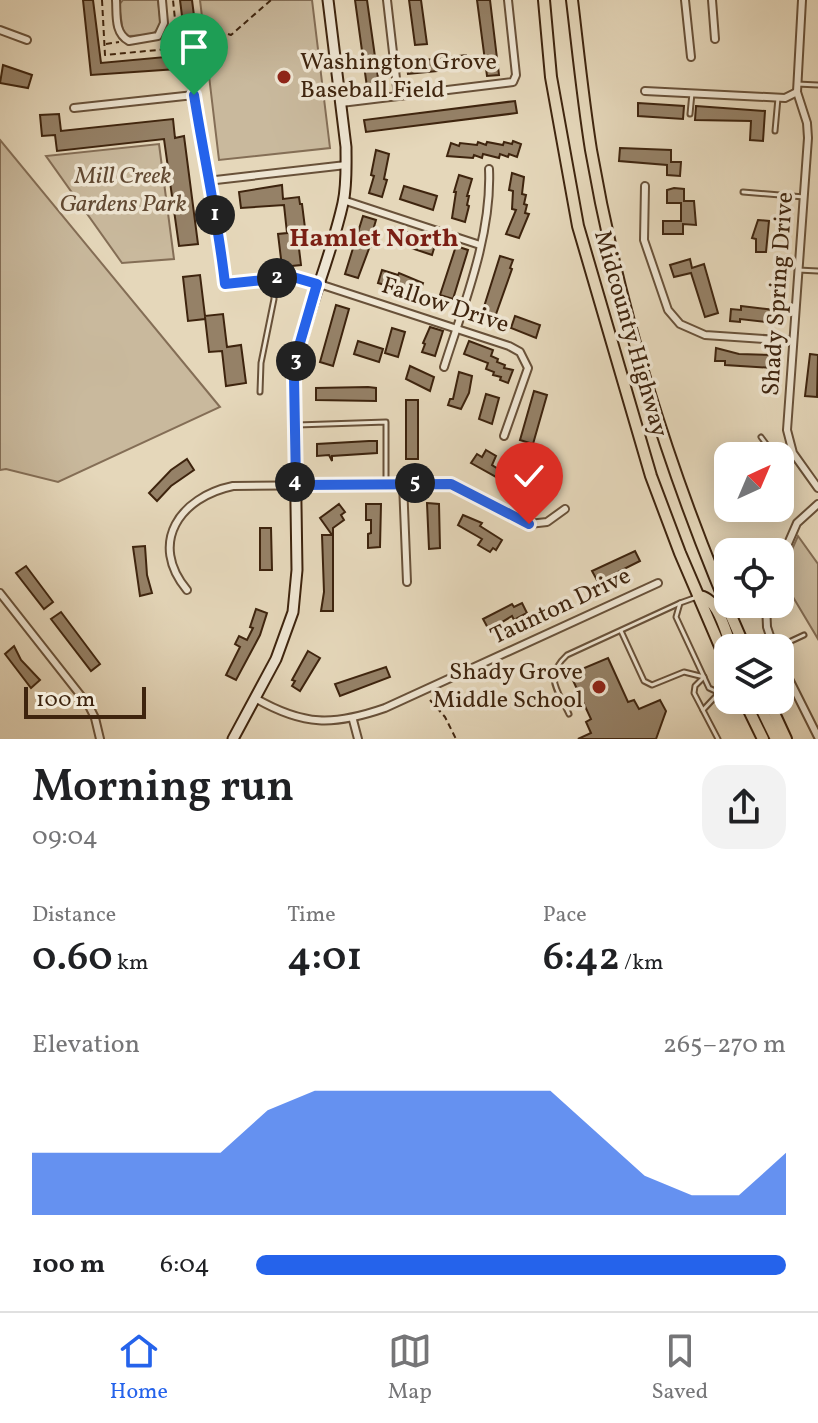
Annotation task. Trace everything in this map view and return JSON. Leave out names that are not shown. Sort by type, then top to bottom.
[{"type":"main road","name":"Midcounty Highway","points":[[544,0],[551,77],[578,226],[651,476],[715,634]]},
{"type":"main road","name":"Midcounty Highway","points":[[572,0],[592,152],[636,348],[686,499],[739,634]]},
{"type":"main road","points":[[698,596],[706,597],[713,604],[726,634]]},
{"type":"main road","points":[[750,714],[763,739]]},
{"type":"main road","points":[[764,714],[776,739]]},
{"type":"main road","points":[[774,714],[786,739]]},
{"type":"street","points":[[116,0],[118,29],[129,41],[158,36],[164,23],[162,0]]},
{"type":"street","points":[[233,739],[287,634],[293,612],[297,570],[293,425],[296,361],[343,200],[346,165],[328,0]]},
{"type":"street","points":[[387,0],[398,96]]},
{"type":"street","points":[[341,103],[513,82],[516,75],[508,0]]},
{"type":"street","points":[[685,0],[691,57]]},
{"type":"street","points":[[712,0],[715,39]]},
{"type":"street","name":"Shady Spring Drive","points":[[790,442],[787,430],[807,123],[797,92],[802,0]]},
{"type":"street","points":[[0,30],[27,40]]},
{"type":"street","points":[[645,91],[778,98],[791,97],[797,92]]},
{"type":"street","points":[[74,108],[194,95],[207,181],[346,165]]},
{"type":"street","points":[[444,367],[480,245],[490,199],[489,169]]},
{"type":"street","name":"Fallow Drive","points":[[207,181],[218,227],[225,284],[301,278],[457,328],[520,352],[528,368],[504,436]]},
{"type":"street","points":[[645,186],[644,240],[668,310],[680,324],[705,335],[793,341]]},
{"type":"street","points":[[343,200],[480,245]]},
{"type":"street","name":"Shady Spring Drive","points":[[794,454],[818,488]]},
{"type":"street","points":[[403,483],[407,582]]},
{"type":"street","points":[[187,590],[175,576],[170,553],[171,536],[187,507],[214,490],[233,486],[451,484],[529,524],[547,522],[565,509]]},
{"type":"street","points":[[790,538],[797,523],[818,504]]},
{"type":"street","name":"Taunton Drive","points":[[255,698],[271,708],[300,718],[329,722],[353,720],[658,583]]},
{"type":"street","points":[[0,593],[89,706],[100,739]]},
{"type":"street","points":[[794,688],[818,735]]},
{"type":"street","points":[[353,720],[358,739]]},
{"type":"lane","points":[[797,84],[818,85]]},
{"type":"lane","points":[[690,114],[692,93]]},
{"type":"lane","points":[[775,131],[778,98]]},
{"type":"lane","points":[[743,192],[804,197]]},
{"type":"lane","points":[[798,270],[818,271]]},
{"type":"lane","points":[[260,392],[261,363],[274,299],[273,279]]},
{"type":"lane","points":[[293,425],[386,422],[386,483]]},
{"type":"lane","points":[[761,437],[765,442]]},
{"type":"lane","points":[[569,714],[553,679],[554,669],[567,655],[698,596]]},
{"type":"lane","points":[[680,603],[676,617],[709,688],[714,692]]},
{"type":"lane","points":[[621,631],[644,681],[652,685],[684,672],[704,677]]},
{"type":"lane","points":[[794,639],[804,635]]},
{"type":"lane","points":[[704,677],[695,686],[694,693],[718,739]]},
{"type":"lane","points":[[703,710],[714,697]]},
{"type":"path","points":[[228,34],[271,0]]},
{"type":"path","points":[[169,49],[168,38],[177,37]]},
{"type":"path","points":[[105,44],[122,42]]},
{"type":"path","points":[[430,700],[445,717],[456,739]]},
{"type":"green space","points":[[123,0],[158,0],[161,26],[152,35],[129,36],[123,32],[119,5]]},
{"type":"green space","points":[[200,0],[312,0],[330,148],[219,160]]},
{"type":"green space","points":[[0,140],[220,407],[58,482],[0,470]]},
{"type":"green space","name":"Mill Creek Gardens Park","points":[[159,144],[174,259],[122,263],[46,156]]},
{"type":"green space","points":[[798,536],[818,564],[818,639],[794,599],[794,545]]},
{"type":"building","points":[[83,0],[93,0],[101,63],[176,56],[177,69],[91,75]]},
{"type":"building","points":[[180,0],[192,0],[199,55],[187,56]]},
{"type":"building","points":[[355,0],[367,0],[379,85],[367,87]]},
{"type":"building","points":[[409,0],[421,0],[427,44],[415,45]]},
{"type":"building","points":[[477,0],[490,0],[499,75],[487,76]]},
{"type":"building","points":[[466,55],[467,68],[408,74],[406,62]]},
{"type":"building","points":[[3,65],[32,75],[28,88],[0,83]]},
{"type":"building","points":[[515,101],[517,113],[366,132],[364,120]]},
{"type":"building","points":[[638,103],[684,106],[683,119],[638,116]]},
{"type":"building","points":[[696,106],[765,111],[763,141],[750,140],[751,121],[695,120]]},
{"type":"building","points":[[59,114],[61,131],[173,119],[175,138],[184,136],[198,244],[179,246],[164,139],[57,151],[55,135],[42,136],[40,115]]},
{"type":"building","points":[[513,141],[521,144],[517,157],[509,154],[508,157],[500,154],[499,158],[483,154],[482,158],[474,155],[473,158],[447,156],[451,143],[459,146],[460,143],[477,145],[478,142],[503,145],[504,142],[512,144]]},
{"type":"building","points":[[620,148],[671,150],[671,162],[681,162],[680,176],[667,175],[667,165],[619,161]]},
{"type":"building","points":[[376,150],[389,154],[382,197],[369,193]]},
{"type":"building","points":[[512,173],[524,177],[522,194],[526,195],[525,213],[529,214],[519,238],[506,234],[516,210],[512,209],[513,191],[509,190]]},
{"type":"building","points":[[459,175],[472,179],[465,222],[452,218]]},
{"type":"building","points":[[282,185],[283,199],[299,197],[302,204],[305,228],[297,232],[301,265],[282,267],[278,234],[287,233],[284,205],[241,208],[239,192]]},
{"type":"building","points":[[404,186],[437,196],[433,210],[400,199]]},
{"type":"building","points":[[684,189],[684,201],[694,201],[696,225],[683,224],[683,234],[663,234],[663,221],[681,221],[681,203],[667,203],[667,190]]},
{"type":"building","points":[[363,216],[376,220],[371,237],[377,240],[374,247],[370,246],[358,278],[345,274]]},
{"type":"building","points":[[758,220],[769,221],[766,252],[756,252],[756,239],[752,238]]},
{"type":"building","points":[[395,228],[436,242],[432,255],[390,241]]},
{"type":"building","points":[[456,246],[468,250],[453,299],[440,295]]},
{"type":"building","points":[[500,256],[513,260],[495,317],[482,313]]},
{"type":"building","points":[[690,259],[692,268],[704,264],[718,313],[705,317],[691,273],[674,277],[670,265]]},
{"type":"building","points":[[382,270],[423,283],[419,295],[378,283]]},
{"type":"building","points":[[200,275],[205,316],[223,314],[227,347],[241,345],[246,383],[226,386],[222,351],[209,352],[205,317],[188,321],[183,277]]},
{"type":"building","points":[[336,305],[349,309],[333,366],[320,362]]},
{"type":"building","points":[[741,306],[775,310],[774,323],[740,319],[740,322],[730,321],[731,309],[741,310]]},
{"type":"building","points":[[515,316],[540,325],[536,338],[511,328]]},
{"type":"building","points":[[430,327],[443,331],[435,356],[422,352]]},
{"type":"building","points":[[392,328],[405,332],[398,357],[385,353]]},
{"type":"building","points":[[358,341],[383,349],[379,362],[354,354]]},
{"type":"building","points":[[469,341],[493,350],[491,356],[498,359],[497,362],[513,370],[508,383],[486,369],[488,363],[464,354]]},
{"type":"building","points":[[716,348],[739,354],[774,355],[773,368],[725,365],[725,361],[715,361]]},
{"type":"building","points":[[810,354],[818,355],[817,397],[805,396]]},
{"type":"building","points":[[410,366],[434,377],[430,391],[406,379]]},
{"type":"building","points":[[459,372],[472,376],[469,393],[461,409],[448,405],[453,399]]},
{"type":"building","points":[[316,388],[376,388],[376,401],[316,400]]},
{"type":"building","points":[[534,391],[547,395],[533,444],[520,440]]},
{"type":"building","points":[[486,394],[499,398],[492,424],[479,419]]},
{"type":"building","points":[[406,400],[418,400],[418,459],[406,459]]},
{"type":"building","points":[[377,441],[377,453],[332,456],[332,461],[329,455],[317,456],[317,444]]},
{"type":"building","points":[[486,450],[496,456],[492,465],[503,472],[507,466],[514,470],[511,474],[537,488],[532,497],[471,463],[477,454],[482,457]]},
{"type":"building","points":[[187,459],[194,470],[171,486],[157,501],[149,493],[171,470]]},
{"type":"building","points":[[427,503],[439,504],[440,548],[429,549]]},
{"type":"building","points":[[339,504],[345,512],[341,515],[344,520],[333,528],[333,611],[321,611],[324,592],[322,535],[332,535],[320,518]]},
{"type":"building","points":[[366,504],[381,504],[380,547],[368,548],[371,520],[366,520]]},
{"type":"building","points":[[463,515],[482,523],[480,526],[502,540],[496,550],[493,548],[490,552],[478,545],[482,539],[458,525]]},
{"type":"building","points":[[260,528],[271,528],[272,570],[260,570]]},
{"type":"building","points":[[145,546],[152,593],[140,596],[133,547]]},
{"type":"building","points":[[635,551],[640,561],[598,582],[592,571]]},
{"type":"building","points":[[26,566],[53,602],[44,609],[16,573]]},
{"type":"building","points":[[522,603],[527,613],[514,620],[512,616],[489,630],[483,619],[512,604],[514,607]]},
{"type":"building","points":[[256,609],[267,613],[260,635],[236,680],[226,675],[240,647],[235,644],[239,636],[247,640],[253,628],[250,627]]},
{"type":"building","points":[[61,612],[100,664],[91,671],[51,619]]},
{"type":"building","points":[[14,646],[21,660],[40,680],[31,688],[5,654]]},
{"type":"building","points":[[308,651],[320,658],[300,691],[292,686],[295,681],[292,680]]},
{"type":"building","name":"Shady Grove Middle School","points":[[608,658],[628,702],[634,700],[639,709],[660,700],[666,711],[656,739],[578,739],[591,733],[586,722],[591,719],[570,674]]},
{"type":"building","points":[[386,667],[390,677],[340,696],[335,684]]},
{"type":"place","name":"Washington Grove Baseball Field","points":[[284,77]]},
{"type":"place","name":"Shady Grove Middle School","points":[[599,687]]},
{"type":"district","name":"Hamlet North","points":[[374,239]]},
{"type":"route","points":[[194,95],[225,284],[293,277],[317,284],[299,346],[294,376],[296,485],[451,484],[529,524]]}]
